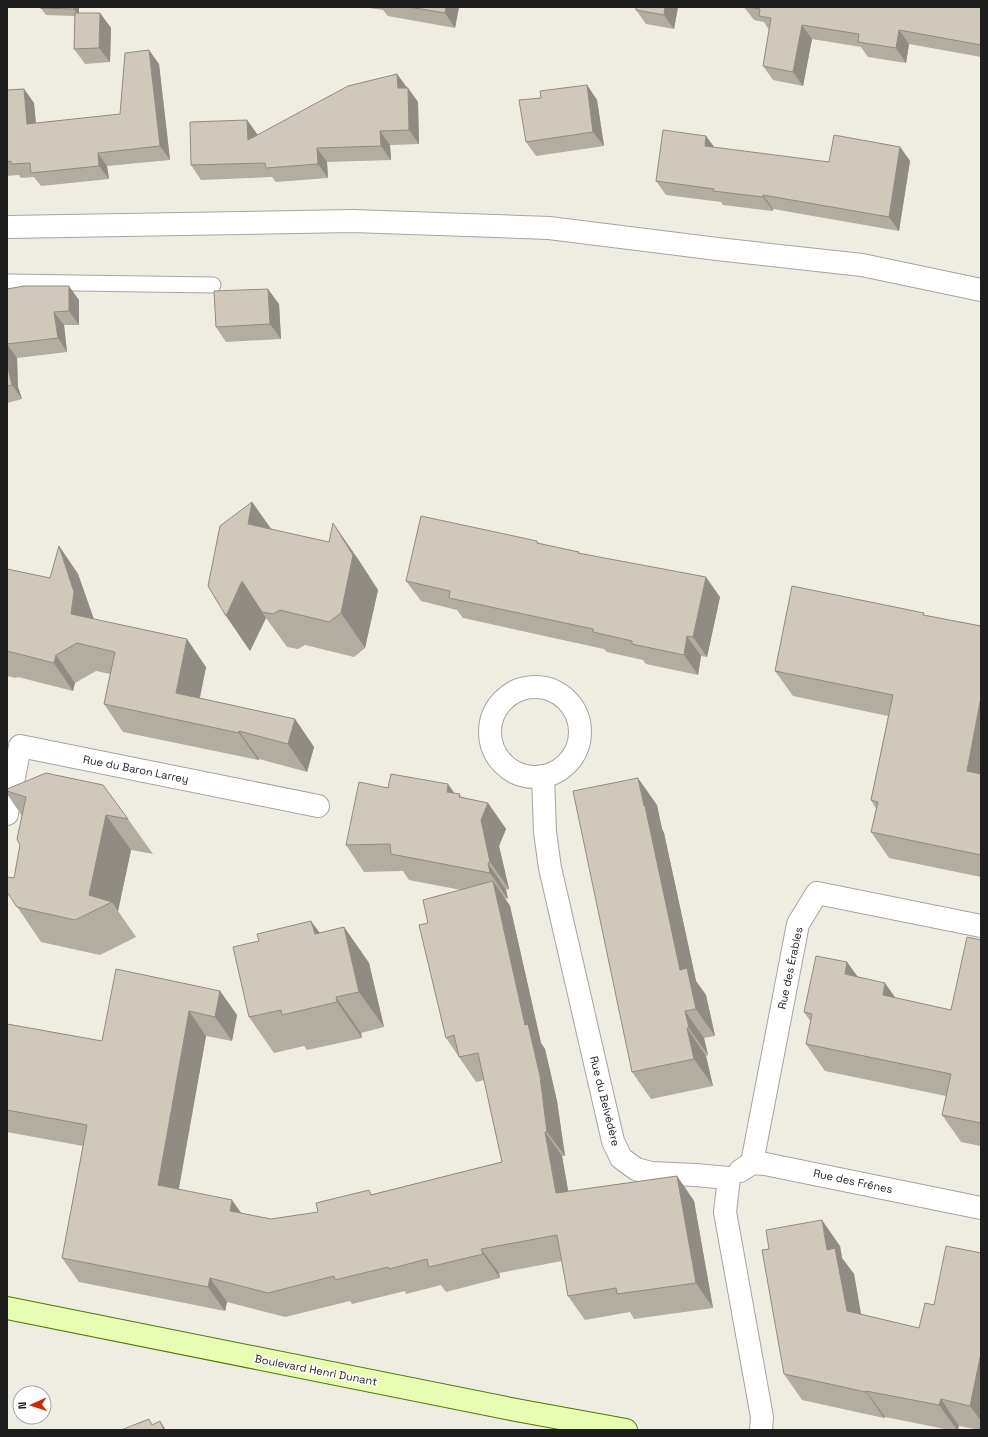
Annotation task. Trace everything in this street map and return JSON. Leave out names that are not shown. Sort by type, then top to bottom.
[{"type":"main road","name":"Boulevard Henri Dunant","points":[[7,1308],[516,1410],[579,1426],[626,1430]]},
{"type":"street","points":[[7,227],[353,221],[549,228],[862,265],[981,290]]},
{"type":"street","points":[[527,687],[542,687],[555,691],[566,699],[575,710],[579,724],[580,738],[576,752],[568,763],[556,772],[543,776],[529,776],[515,772],[500,759],[491,740],[491,726],[494,712],[503,700],[514,692],[527,687]]},
{"type":"street","name":"Rue du Baron Larrey","points":[[7,814],[20,746],[318,806]]},
{"type":"street","name":"Rue du Belvédère","points":[[543,776],[545,832],[550,868],[613,1141],[621,1158],[636,1169],[651,1173],[729,1178]]},
{"type":"street","name":"Rue des Érables","points":[[752,1163],[798,924],[817,893],[981,926]]},
{"type":"street","points":[[752,1163],[729,1178],[725,1212],[762,1417],[761,1430]]},
{"type":"street","name":"Rue des Frênes","points":[[752,1163],[789,1168],[981,1208]]},
{"type":"lane","points":[[7,282],[213,285]]},
{"type":"building","points":[[74,7],[74,9],[40,8]]},
{"type":"building","points":[[409,7],[446,7],[445,13]]},
{"type":"building","points":[[636,7],[665,7],[664,15],[636,10]]},
{"type":"building","points":[[749,7],[981,7],[981,45],[899,30],[896,48],[858,42],[859,34],[802,25],[793,72],[763,66],[771,18],[759,16],[760,9]]},
{"type":"building","points":[[75,13],[100,13],[99,48],[74,49]]},
{"type":"building","points":[[149,50],[160,146],[98,153],[99,166],[31,173],[30,163],[11,164],[11,161],[7,162],[7,90],[24,89],[27,124],[120,114],[125,53]]},
{"type":"building","points":[[397,74],[398,88],[408,88],[409,130],[380,131],[381,146],[317,148],[318,164],[266,168],[265,163],[191,165],[190,122],[247,120],[248,140],[348,86]]},
{"type":"building","points":[[587,85],[593,132],[526,142],[519,100],[541,98],[540,91]]},
{"type":"building","points":[[663,130],[706,136],[705,146],[829,162],[834,135],[900,147],[889,217],[763,195],[763,197],[713,191],[714,189],[656,181]]},
{"type":"building","points":[[24,286],[69,286],[69,311],[54,312],[58,338],[7,344],[7,289]]},
{"type":"building","points":[[268,289],[270,324],[216,327],[214,291]]},
{"type":"building","points":[[7,344],[9,373],[12,385],[7,386]]},
{"type":"building","points":[[252,502],[248,524],[329,542],[333,523],[353,555],[341,613],[329,622],[280,610],[273,614],[262,612],[242,581],[226,616],[208,586],[220,526]]},
{"type":"building","points":[[421,516],[537,541],[537,543],[579,552],[578,553],[706,577],[693,637],[687,636],[684,655],[632,644],[632,641],[593,632],[593,629],[449,598],[450,591],[406,581]]},
{"type":"building","points":[[59,546],[74,592],[71,614],[187,639],[176,693],[295,719],[288,744],[239,731],[239,733],[104,704],[115,652],[77,643],[56,655],[54,663],[7,651],[7,569],[50,578]]},
{"type":"building","points":[[792,586],[924,613],[923,615],[981,626],[981,697],[967,771],[981,774],[981,855],[871,832],[878,802],[871,800],[893,695],[775,671]]},
{"type":"building","points":[[46,773],[103,785],[128,819],[106,815],[89,895],[112,902],[75,920],[17,907],[7,892],[7,877],[14,878],[20,845],[17,839],[26,797],[7,791],[7,789]]},
{"type":"building","points":[[391,774],[448,784],[447,792],[460,794],[459,797],[488,803],[481,820],[490,862],[488,863],[490,873],[391,854],[390,844],[346,845],[359,782],[388,788]]},
{"type":"building","points":[[638,778],[680,970],[687,968],[696,1009],[685,1011],[694,1059],[632,1072],[573,791]]},
{"type":"building","points":[[493,881],[525,1025],[528,1024],[540,1076],[547,1132],[545,1132],[556,1193],[677,1176],[696,1283],[617,1294],[616,1288],[568,1296],[557,1235],[481,1249],[483,1254],[429,1267],[427,1259],[389,1269],[388,1267],[335,1280],[334,1276],[268,1293],[210,1278],[208,1287],[62,1258],[87,1125],[7,1110],[7,1024],[102,1041],[116,969],[220,991],[215,1017],[189,1011],[158,1185],[232,1200],[230,1211],[271,1219],[318,1212],[316,1203],[369,1190],[371,1195],[502,1162],[478,1053],[459,1057],[454,1035],[446,1038],[419,925],[428,923],[423,900]]},
{"type":"building","points":[[311,921],[315,934],[344,927],[359,992],[336,997],[337,1002],[282,1015],[281,1010],[249,1017],[233,947],[259,941],[257,934]]},
{"type":"building","points":[[967,937],[981,940],[981,1123],[942,1115],[951,1074],[806,1044],[812,1014],[804,1012],[816,956],[847,962],[845,974],[885,983],[883,995],[951,1010]]},
{"type":"building","points":[[822,1220],[827,1250],[835,1248],[847,1311],[919,1328],[925,1303],[934,1305],[946,1246],[981,1253],[981,1353],[970,1406],[941,1399],[939,1405],[866,1392],[784,1374],[762,1250],[769,1249],[766,1230]]},
{"type":"building","points":[[149,1419],[152,1425],[160,1421],[164,1430],[121,1430]]}]
